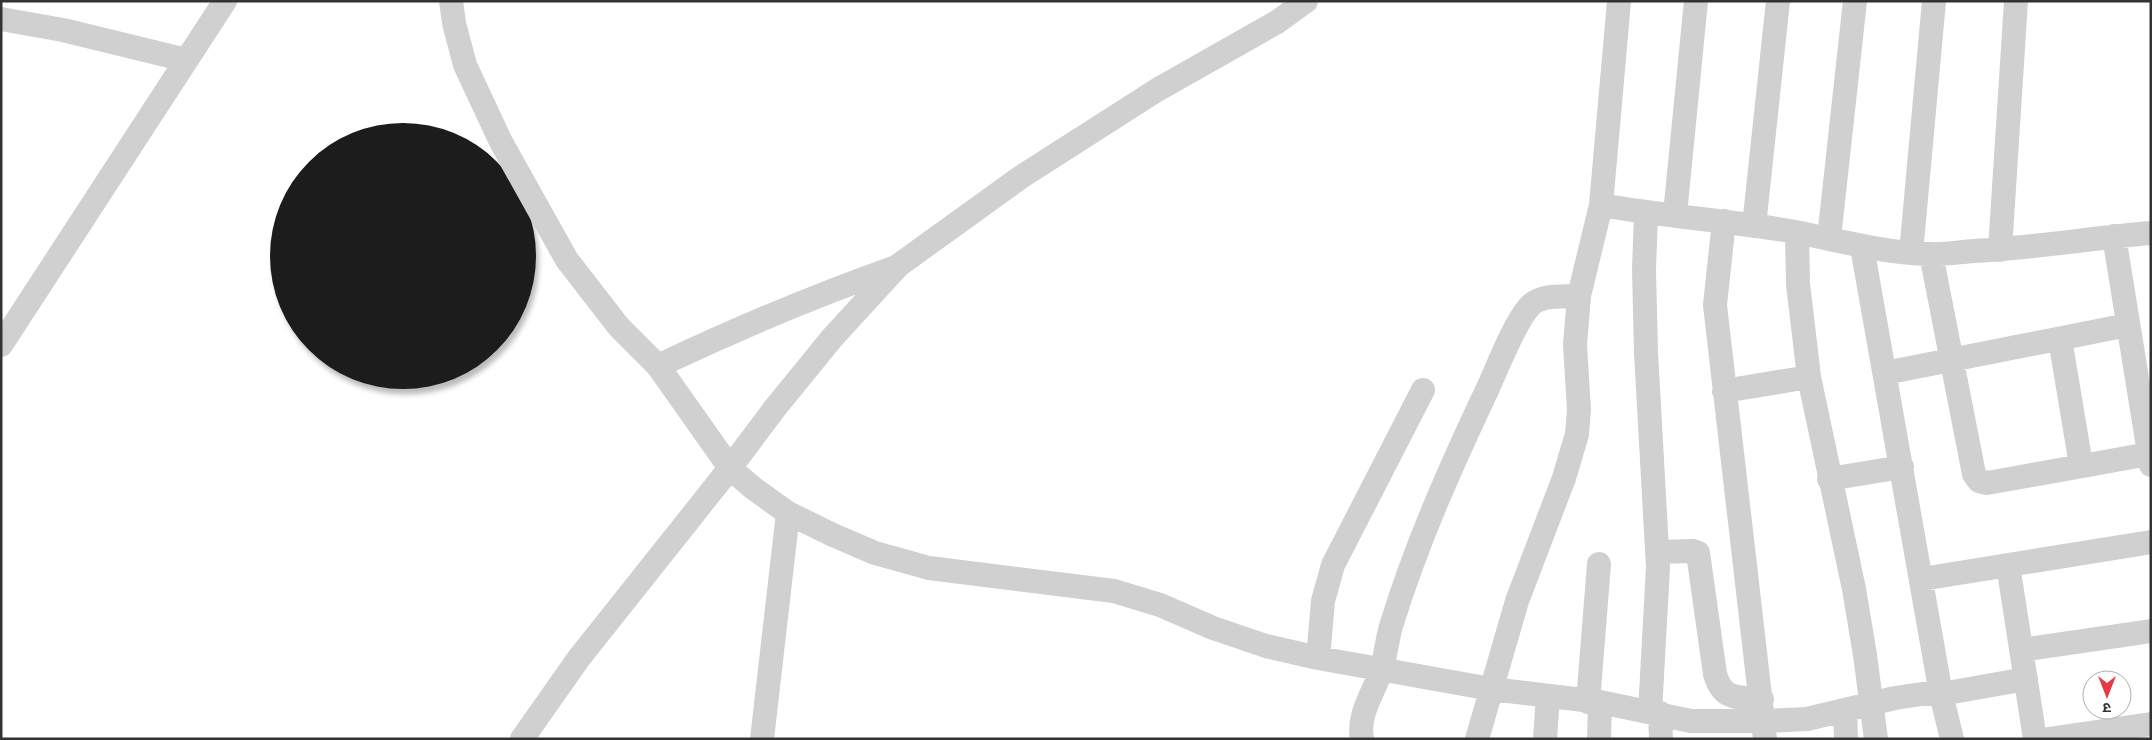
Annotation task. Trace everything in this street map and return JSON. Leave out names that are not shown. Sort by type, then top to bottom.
[{"type":"street","points":[[1,345],[225,1]]},
{"type":"street","points":[[451,1],[454,23],[465,65],[501,142],[562,252],[618,327],[658,366],[730,468],[753,488],[788,513],[833,535],[875,552],[929,568],[1114,591],[1160,605],[1213,628],[1266,646],[1318,658],[1491,689],[1655,712],[1692,730],[1764,720],[1807,719],[1845,712],[1904,697],[1941,694],[2026,679]]},
{"type":"street","points":[[522,739],[580,658],[775,408],[832,338],[899,266],[1021,176],[1157,90],[1276,22],[1306,1]]},
{"type":"street","points":[[1477,739],[1517,601],[1564,478],[1577,434],[1579,410],[1576,345],[1579,296],[1601,205],[1619,1]]},
{"type":"street","points":[[1675,214],[1696,1]]},
{"type":"street","points":[[1754,226],[1778,1]]},
{"type":"street","points":[[1829,238],[1855,1]]},
{"type":"street","points":[[1934,1],[1921,254],[1951,361],[1974,474],[1980,481],[1988,483],[2081,465],[2150,459],[2114,236]]},
{"type":"street","points":[[2000,250],[2016,1]]},
{"type":"street","points":[[1,19],[62,30],[186,60]]},
{"type":"street","points":[[1601,205],[1646,213],[1675,214],[1796,232],[1862,247],[1921,254],[2000,250],[2151,233]]},
{"type":"street","points":[[1646,213],[1644,270],[1646,353],[1657,552],[1655,712],[1660,739]]},
{"type":"street","points":[[1724,221],[1715,305],[1764,720]]},
{"type":"street","points":[[1796,232],[1798,284],[1809,377],[1854,589],[1876,739]]},
{"type":"street","points":[[1862,247],[1941,694],[1952,739]]},
{"type":"street","points":[[658,366],[818,294],[899,266]]},
{"type":"street","points":[[1362,739],[1362,720],[1381,670],[1392,624],[1440,495],[1467,432],[1522,315],[1530,305],[1540,299],[1579,296]]},
{"type":"street","points":[[1884,373],[2128,325]]},
{"type":"street","points":[[2060,339],[2081,465]]},
{"type":"street","points":[[1724,391],[1809,377]]},
{"type":"street","points":[[1318,658],[1323,601],[1333,565],[1423,390]]},
{"type":"street","points":[[1829,478],[1902,467]]},
{"type":"street","points":[[762,739],[788,513]]},
{"type":"street","points":[[1922,579],[2151,542]]},
{"type":"street","points":[[1657,552],[1693,551],[1698,553],[1718,686],[1764,720]]},
{"type":"street","points":[[1599,564],[1594,702],[1599,739]]},
{"type":"street","points":[[2008,565],[2035,739]]},
{"type":"street","points":[[2021,650],[2151,631]]},
{"type":"street","points":[[1545,739],[1548,696]]},
{"type":"street","points":[[1845,712],[1846,739]]},
{"type":"street","points":[[2048,739],[2151,724]]},
{"type":"building","points":[[390,123],[416,123],[454,133],[477,145],[497,162],[514,182],[526,205],[534,230],[536,256],[534,282],[526,307],[514,330],[497,350],[477,367],[454,379],[429,387],[390,389],[364,383],[340,373],[319,359],[300,340],[286,319],[276,295],[270,269],[270,243],[276,217],[286,193],[300,172],[319,153],[340,139],[364,129]]}]
